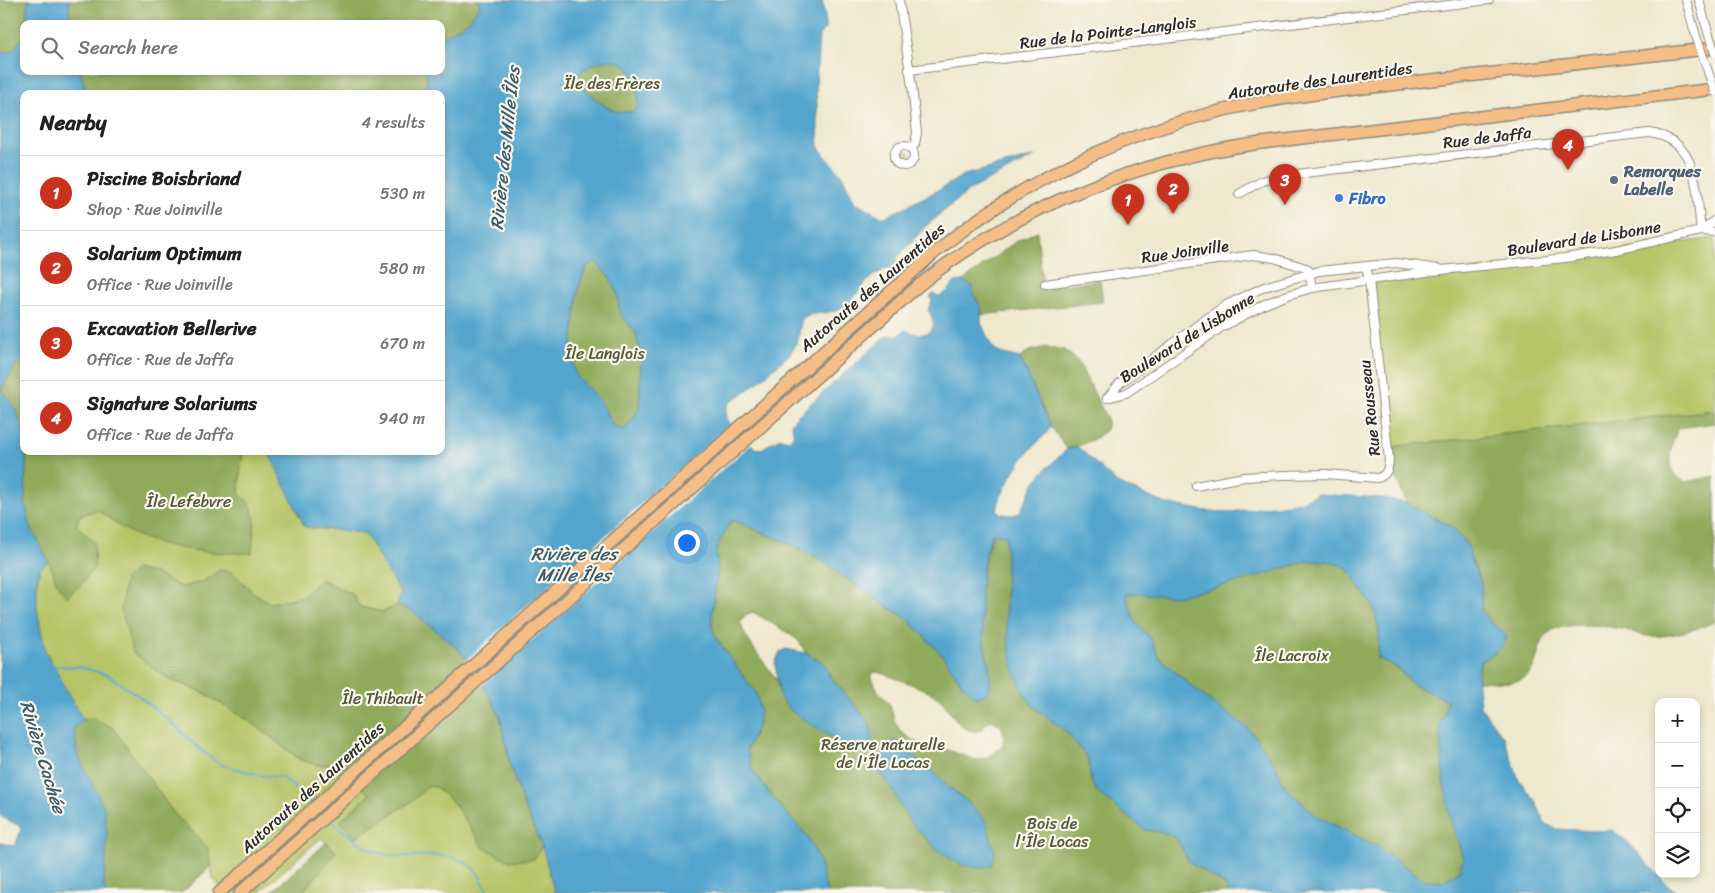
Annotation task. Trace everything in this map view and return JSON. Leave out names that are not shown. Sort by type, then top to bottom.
[{"type":"highway","name":"Autoroute des Laurentides","points":[[219,893],[952,238],[995,208],[1049,176],[1127,140],[1202,115],[1278,99],[1697,50],[1715,46]]},
{"type":"highway","name":"Autoroute des Laurentides","points":[[240,893],[870,328],[936,272],[1028,216],[1085,189],[1120,176],[1185,157],[1247,144],[1715,90]]},
{"type":"street","points":[[899,0],[917,133],[915,144],[911,149]]},
{"type":"street","name":"Rue de la Pointe-Langlois","points":[[909,70],[1490,0]]},
{"type":"street","points":[[1686,0],[1695,33],[1715,90]]},
{"type":"street","points":[[1699,0],[1715,53]]},
{"type":"street","name":"Rue de Jaffa","points":[[1239,194],[1256,183],[1279,176],[1649,133],[1662,135],[1674,141],[1687,155],[1693,173],[1701,231]]},
{"type":"street","name":"Boulevard de Lisbonne","points":[[1701,231],[1715,220]]},
{"type":"street","name":"Boulevard de Lisbonne","points":[[1441,270],[1396,263],[1319,271],[1264,287],[1226,305],[1210,316],[1120,383],[1107,398],[1126,393],[1222,327],[1265,304],[1312,288],[1441,270],[1565,258],[1616,250],[1701,231],[1715,232]]},
{"type":"street","name":"Rue Joinville","points":[[1045,284],[1254,256],[1274,258],[1306,268],[1309,274]]},
{"type":"street","name":"Rue Rousseau","points":[[1196,486],[1252,477],[1325,474],[1378,478],[1384,476],[1388,469],[1389,460],[1366,267]]},
{"type":"street","points":[[1309,274],[1312,288]]},
{"type":"street","points":[[1210,316],[1222,327]]},
{"type":"green space","points":[[0,0],[28,0],[26,20],[20,20],[20,42],[12,51],[0,54]]},
{"type":"green space","points":[[69,0],[478,0],[480,5],[469,21],[445,36],[445,20],[70,20]]},
{"type":"green space","name":"Ïle des Frères","points":[[614,60],[627,66],[637,82],[638,106],[633,112],[618,112],[606,107],[589,92],[577,76],[594,64]]},
{"type":"green space","points":[[81,75],[426,75],[427,81],[424,90],[86,90]]},
{"type":"green space","points":[[902,150],[906,150],[910,156],[906,162],[902,162],[898,158],[898,154]]},
{"type":"green space","points":[[1037,231],[1043,288],[1100,280],[1103,302],[981,315],[971,285],[963,281],[1015,242]]},
{"type":"green space","points":[[1715,238],[1715,410],[1392,447],[1371,283]]},
{"type":"green space","name":"Île Langlois","points":[[595,261],[610,278],[617,292],[620,314],[635,331],[639,346],[641,369],[639,407],[633,420],[624,430],[613,426],[600,401],[576,375],[571,355],[578,291],[586,267]]},
{"type":"green space","points":[[1047,347],[1064,350],[1078,361],[1107,419],[1105,431],[1096,438],[1067,449],[1051,427],[1020,358],[1029,351]]},
{"type":"green space","points":[[20,362],[20,419],[1,391],[15,366]]},
{"type":"green space","points":[[1715,410],[1715,423],[1678,428],[1672,445],[1670,464],[1675,475],[1685,482],[1715,476],[1715,622],[1664,636],[1645,635],[1622,629],[1598,626],[1573,625],[1558,628],[1544,638],[1535,663],[1525,677],[1507,682],[1478,681],[1480,662],[1496,652],[1506,642],[1506,635],[1491,623],[1482,611],[1481,583],[1469,554],[1452,527],[1406,503],[1395,474],[1392,447]]},
{"type":"green space","name":"Île Lefebvre","points":[[26,455],[242,455],[239,493],[250,504],[255,519],[252,553],[205,552],[159,543],[130,532],[97,510],[80,515],[76,525],[94,542],[95,567],[67,597],[58,586],[49,561],[31,528],[25,504]]},
{"type":"green space","points":[[242,455],[270,455],[305,527],[365,533],[401,594],[397,606],[383,612],[360,607],[352,594],[304,596],[270,603],[252,592],[247,585],[220,570],[202,582],[181,587],[154,573],[168,679],[202,692],[251,722],[299,759],[317,765],[332,765],[371,794],[340,821],[355,838],[412,801],[428,786],[436,787],[453,802],[483,847],[534,859],[542,846],[555,893],[302,893],[335,852],[321,838],[258,893],[226,893],[213,879],[208,848],[173,812],[113,728],[93,718],[83,720],[45,651],[37,609],[37,582],[40,568],[49,561],[58,586],[80,515],[97,510],[130,532],[250,504],[239,493]]},
{"type":"green space","name":"Bois de l'Île Locas","points":[[733,520],[818,558],[884,605],[906,617],[943,656],[964,687],[990,671],[982,619],[981,601],[984,565],[994,533],[1006,536],[1006,613],[1009,648],[1034,707],[1066,731],[1088,758],[1091,781],[1145,830],[1166,833],[1177,839],[1189,862],[1225,885],[1229,893],[827,893],[819,860],[752,769],[747,749],[759,723],[756,693],[716,638],[712,627],[718,569],[716,552],[730,522]],"holes":[[[753,612],[798,640],[806,653],[824,663],[830,676],[869,722],[780,698],[777,680],[745,635],[740,622],[745,615]],[[875,672],[882,673],[930,692],[968,730],[983,729],[986,722],[992,720],[1001,725],[1004,735],[1003,746],[986,758],[977,760],[945,749],[928,748],[911,739],[901,732],[895,722],[890,705],[878,691],[872,674]],[[904,743],[919,762],[932,770],[969,803],[890,787],[874,764]]]},
{"type":"green space","name":"Île Lacroix","points":[[1308,561],[1327,561],[1346,567],[1374,608],[1379,631],[1378,658],[1397,668],[1413,685],[1447,700],[1444,715],[1439,725],[1451,821],[1463,858],[1459,871],[1442,882],[1423,879],[1378,847],[1317,816],[1285,787],[1275,764],[1202,695],[1159,658],[1151,639],[1135,621],[1126,594],[1145,592],[1178,595],[1229,584]]},
{"type":"green space","name":"Île Thibault","points":[[135,569],[154,573],[181,587],[202,582],[220,570],[232,572],[252,592],[270,603],[304,596],[321,579],[352,594],[360,607],[383,612],[397,606],[411,610],[455,646],[474,666],[500,716],[510,765],[524,806],[542,846],[534,859],[509,861],[483,847],[453,802],[436,787],[428,786],[412,801],[355,838],[340,821],[370,794],[332,765],[317,765],[299,759],[251,722],[202,692],[168,679],[133,653],[121,609],[125,579]]},
{"type":"green space","points":[[93,718],[113,728],[173,812],[208,848],[211,866],[182,893],[106,893],[104,887],[104,808],[77,753],[74,729],[83,720]]},
{"type":"green space","points":[[327,842],[336,852],[302,893],[270,893]]},
{"type":"water","points":[[28,0],[69,0],[70,20],[26,20]]},
{"type":"water","name":"Rivière des Mille Îles","points":[[478,0],[822,0],[827,27],[819,35],[816,84],[819,148],[843,177],[854,201],[883,218],[964,175],[1036,156],[971,189],[926,226],[896,259],[899,263],[892,270],[889,267],[871,277],[847,305],[835,311],[802,318],[797,343],[788,356],[757,383],[729,403],[726,412],[728,421],[755,448],[761,449],[780,438],[789,440],[793,433],[791,424],[796,417],[886,336],[899,335],[905,330],[919,334],[929,332],[933,324],[928,310],[932,300],[930,296],[933,294],[940,296],[948,291],[955,282],[963,281],[971,285],[981,307],[981,323],[992,347],[1000,353],[1020,358],[1051,427],[1025,456],[1010,478],[997,509],[1000,514],[1014,515],[1020,512],[1035,482],[1044,471],[1067,449],[1078,447],[1117,483],[1164,503],[1206,511],[1230,512],[1301,502],[1317,494],[1384,498],[1406,503],[1452,527],[1470,550],[1469,554],[1481,583],[1482,611],[1491,623],[1506,635],[1506,642],[1496,652],[1480,662],[1477,675],[1480,706],[1504,738],[1519,780],[1535,800],[1545,823],[1555,829],[1612,830],[1630,844],[1655,872],[1655,878],[1661,878],[1668,886],[1681,893],[1229,893],[1225,885],[1189,862],[1177,839],[1166,833],[1145,830],[1098,793],[1091,781],[1088,758],[1066,731],[1034,707],[1024,694],[1016,676],[1009,648],[1006,613],[1006,536],[993,533],[984,561],[981,605],[990,682],[987,693],[977,698],[964,687],[943,656],[906,617],[884,605],[818,558],[733,520],[720,540],[716,552],[718,569],[712,627],[716,638],[756,693],[760,709],[759,723],[747,749],[752,769],[773,798],[808,837],[819,860],[827,893],[555,893],[542,846],[524,806],[510,765],[500,716],[474,666],[455,646],[411,610],[397,606],[401,594],[365,533],[305,527],[270,455],[445,455],[445,90],[424,90],[426,75],[445,75],[445,36],[469,21],[480,6]],"holes":[[[614,60],[627,66],[637,82],[638,106],[633,112],[618,112],[600,103],[577,76],[594,64]],[[595,261],[610,278],[617,292],[620,314],[635,331],[639,346],[641,369],[639,407],[633,420],[624,430],[613,426],[600,401],[576,375],[571,355],[578,291],[586,267]],[[1308,561],[1327,561],[1346,567],[1374,608],[1379,631],[1378,658],[1398,668],[1413,685],[1447,700],[1444,715],[1439,725],[1444,784],[1451,821],[1463,858],[1459,871],[1442,882],[1423,879],[1378,847],[1317,816],[1285,787],[1275,764],[1249,729],[1202,695],[1159,658],[1151,639],[1135,621],[1126,594],[1180,595],[1228,584]]]},
{"type":"water","name":"Rivière Cachée","points":[[20,42],[20,75],[81,75],[86,90],[20,90],[20,362],[15,366],[1,390],[12,404],[20,422],[20,455],[26,455],[25,504],[31,528],[49,561],[40,568],[37,582],[37,609],[45,651],[83,720],[74,729],[77,753],[104,808],[107,836],[104,887],[106,893],[0,893],[0,843],[15,846],[22,827],[0,816],[0,54],[12,51]]},
{"type":"water","points":[[786,649],[806,653],[824,663],[830,676],[869,722],[873,739],[865,750],[850,749],[791,711],[780,698],[775,663],[780,652]]},
{"type":"water","points":[[895,740],[904,743],[919,762],[932,770],[986,821],[995,854],[991,866],[978,868],[961,865],[937,850],[911,823],[874,764],[881,753]]},
{"type":"pier","points":[[733,422],[752,443],[481,686],[472,668],[465,661]]},
{"type":"waterway","points":[[53,666],[80,667],[108,675],[140,697],[171,722],[203,752],[221,765],[264,776],[282,777],[313,804]]},
{"type":"waterway","points":[[329,819],[346,834],[380,853],[392,856],[442,856],[465,862],[477,872],[488,893]]},
{"type":"place","name":"Signature Solariums","points":[[1568,170]]},
{"type":"place","name":"Remorques Labelle","points":[[1614,180]]},
{"type":"place","name":"Fibro","points":[[1339,198]]},
{"type":"place","name":"Excavation Bellerive","points":[[1285,205]]},
{"type":"place","name":"Solarium Optimum","points":[[1173,214]]},
{"type":"place","name":"Piscine Boisbriand","points":[[1128,225]]},
{"type":"park label","name":"Réserve naturelle de l'Île Locas","points":[[883,753]]}]
